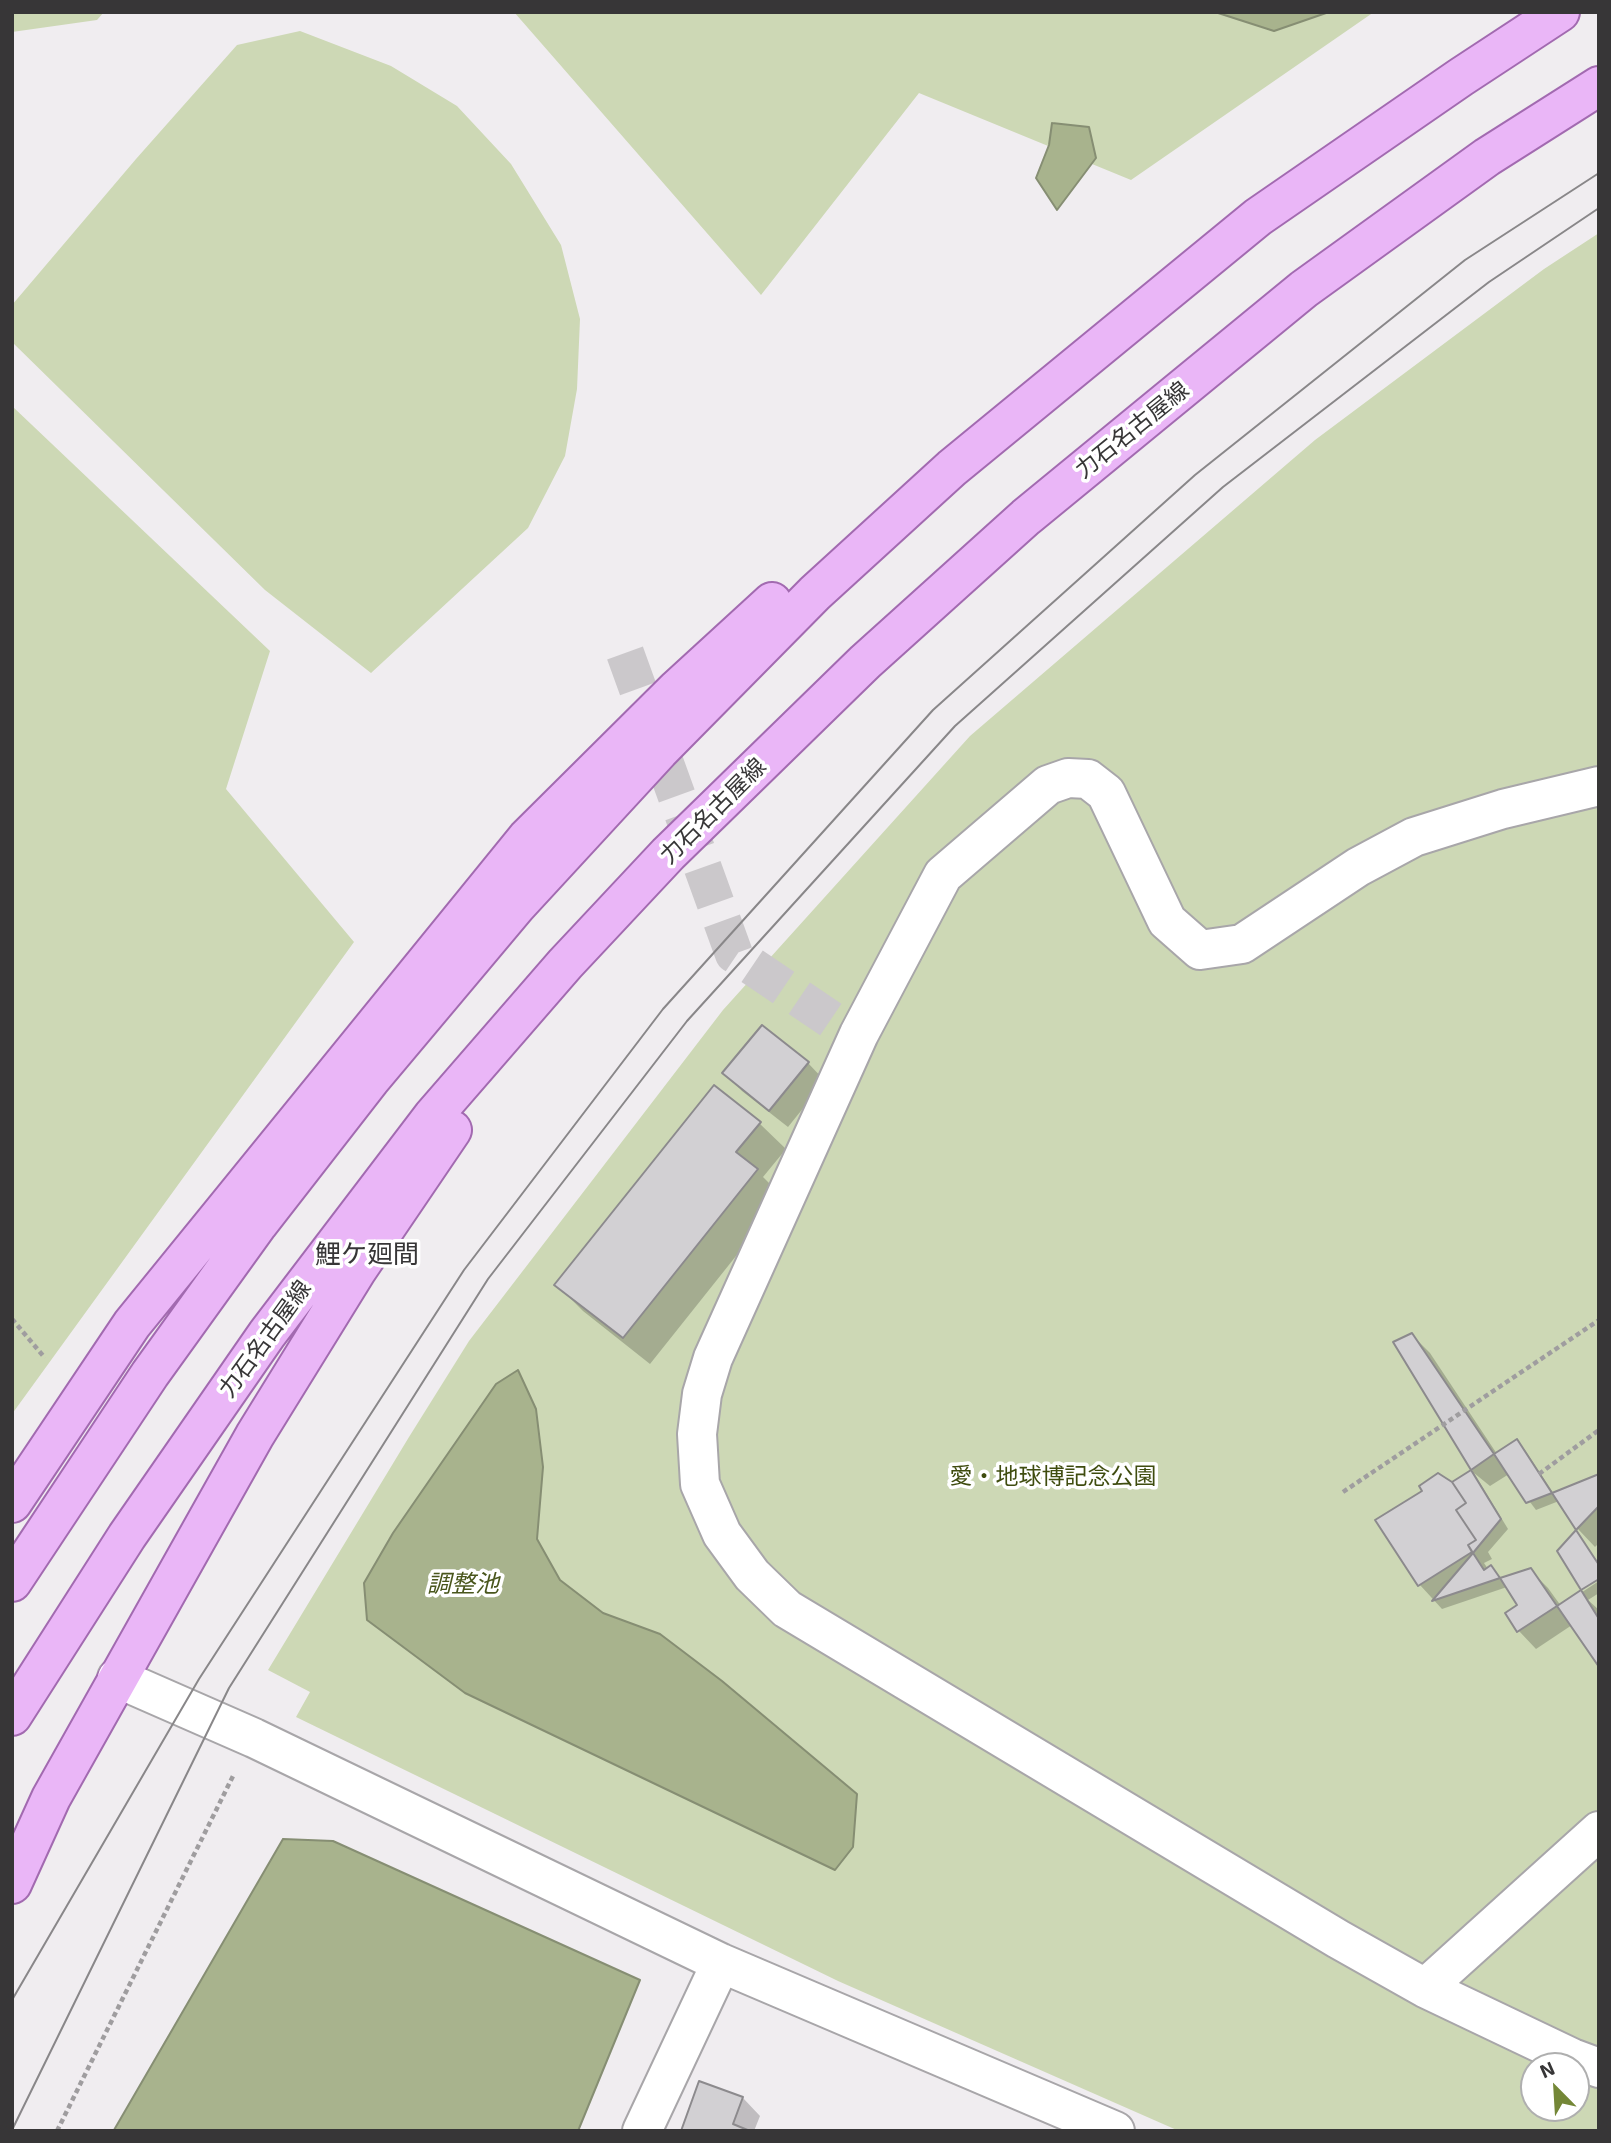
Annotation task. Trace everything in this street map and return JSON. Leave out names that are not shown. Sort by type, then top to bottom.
[{"type":"main road","points":[[12,1582],[150,1374],[258,1224],[370,1080],[517,905],[659,751],[816,593],[952,468],[1258,218],[1560,12]]},
{"type":"main road","name":"力石名古屋線","points":[[12,1716],[127,1536],[267,1334],[433,1116],[565,964],[668,854],[865,662],[1026,517],[1304,289],[1488,157],[1599,86]]},
{"type":"main road","points":[[12,1503],[132,1324],[527,838],[677,689],[844,536],[952,468]]},
{"type":"main road","points":[[12,1884],[51,1798],[255,1435],[357,1270],[565,964]]},
{"type":"street","points":[[1599,786],[1503,808],[1414,837],[1358,867],[1242,944],[1200,950],[1167,921],[1105,793],[1088,779],[1068,778],[1048,785],[943,875],[859,1034],[713,1358],[702,1394],[697,1434],[701,1484],[722,1534],[752,1575],[786,1609],[1338,1939],[1425,1988],[1572,2059],[1599,2068]]},
{"type":"street","points":[[117,1678],[254,1738],[721,1963],[1115,2131]]},
{"type":"street","points":[[1425,1988],[1599,1831]]},
{"type":"street","points":[[642,2131],[721,1963]]},
{"type":"path","points":[[12,1319],[45,1358]]},
{"type":"path","points":[[1343,1492],[1599,1320]]},
{"type":"path","points":[[1539,1474],[1599,1430]]},
{"type":"path","points":[[57,2131],[254,1738]]},
{"type":"green space","points":[[12,12],[104,12],[97,20],[12,32]]},
{"type":"green space","points":[[514,12],[1374,12],[1131,180],[919,93],[761,295]]},
{"type":"green space","points":[[300,31],[391,66],[457,106],[511,164],[561,245],[580,319],[577,389],[565,456],[528,528],[371,673],[265,590],[12,342],[12,305],[237,45]]},
{"type":"green space","name":"愛・地球博記念公園","points":[[1599,233],[1599,2131],[1179,2131],[838,1981],[296,1717],[310,1692],[268,1670],[469,1341],[723,1010],[970,736],[1315,440],[1544,269]]},
{"type":"green space","points":[[12,406],[270,651],[226,789],[354,942],[12,1414]]},
{"type":"water","points":[[1215,12],[1329,12],[1274,31]]},
{"type":"water","points":[[1052,123],[1089,127],[1096,158],[1057,210],[1036,178],[1049,145]]},
{"type":"water","name":"調整池","points":[[518,1370],[536,1409],[543,1467],[537,1539],[560,1580],[603,1613],[660,1634],[722,1681],[857,1794],[853,1847],[835,1870],[465,1693],[367,1620],[364,1583],[393,1533],[496,1384]]},
{"type":"water","points":[[283,1839],[333,1841],[640,1980],[578,2131],[114,2130]]},
{"type":"building","points":[[762,1025],[809,1062],[769,1111],[722,1073]]},
{"type":"building","points":[[714,1085],[761,1122],[736,1152],[758,1169],[623,1338],[554,1285]]},
{"type":"building","points":[[1412,1333],[1494,1454],[1471,1470],[1393,1342]]},
{"type":"building","points":[[1517,1439],[1552,1493],[1526,1503],[1494,1454]]},
{"type":"building","points":[[1471,1470],[1501,1519],[1473,1553],[1468,1545],[1476,1540],[1456,1510],[1466,1503],[1452,1482]]},
{"type":"building","points":[[1438,1473],[1452,1482],[1466,1503],[1456,1510],[1476,1540],[1468,1545],[1472,1552],[1418,1586],[1375,1520],[1422,1491],[1419,1486]]},
{"type":"building","points":[[1599,1474],[1599,1506],[1576,1530],[1552,1493]]},
{"type":"building","points":[[1576,1530],[1599,1565],[1599,1579],[1581,1590],[1557,1551]]},
{"type":"building","points":[[1473,1553],[1484,1570],[1491,1565],[1500,1578],[1432,1601]]},
{"type":"building","points":[[1531,1568],[1557,1606],[1517,1632],[1505,1613],[1517,1605],[1500,1578]]},
{"type":"building","points":[[1581,1590],[1599,1619],[1599,1667],[1557,1606]]},
{"type":"building","points":[[699,2081],[743,2097],[733,2124],[750,2131],[681,2131]]},
{"type":"tunnel","points":[[625,653],[734,954],[833,1021],[859,1034]]},
{"type":"tram line","points":[[12,2000],[199,1679],[464,1270],[663,1009],[933,710],[1195,475],[1465,260],[1599,173]]},
{"type":"tram line","points":[[12,2130],[229,1688],[488,1279],[687,1021],[955,726],[1223,487],[1489,282],[1599,208]]},
{"type":"district","name":"鯉ケ廻間","points":[[367,1254]]}]
